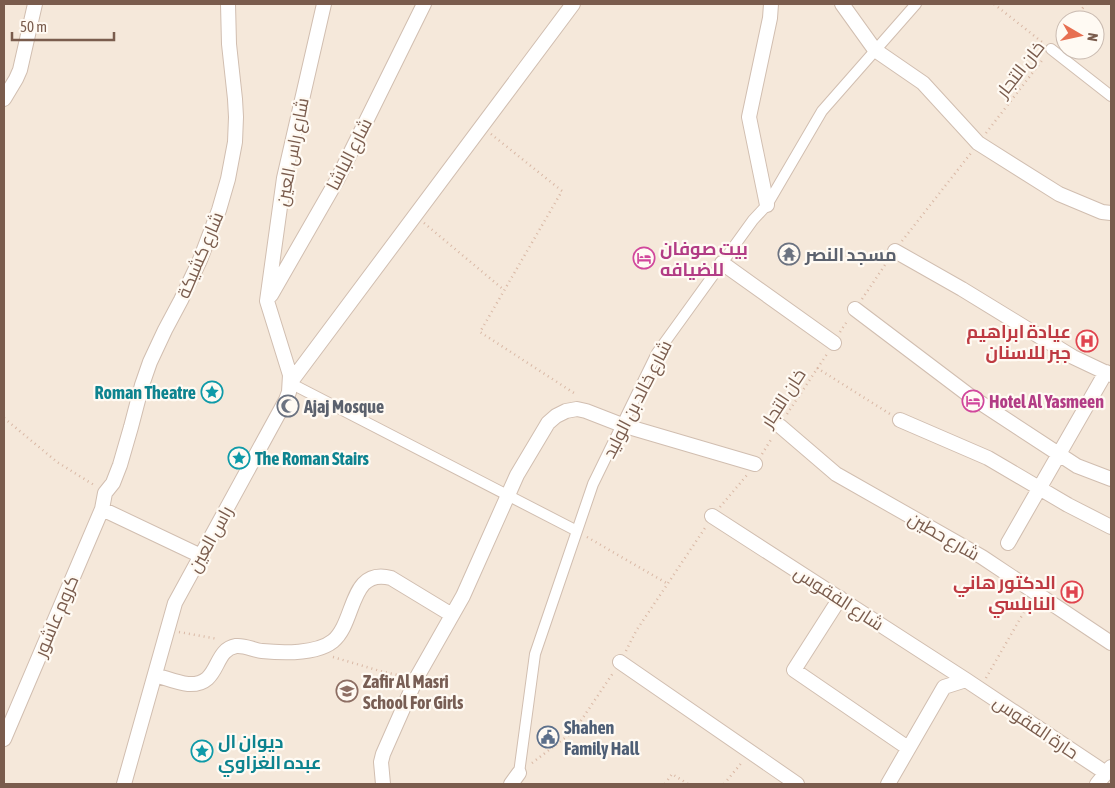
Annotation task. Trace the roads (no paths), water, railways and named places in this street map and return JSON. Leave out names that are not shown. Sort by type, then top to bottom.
[{"type":"street","points":[[4,99],[20,70],[35,4]]},
{"type":"street","name":"شارع كشيكة","points":[[105,493],[113,483],[120,464],[150,362],[200,260],[214,225],[228,179],[235,142],[236,99],[229,51],[228,4]]},
{"type":"street","name":"شارع راس العين","points":[[267,301],[284,178],[324,4]]},
{"type":"street","name":"شارع الباشا","points":[[267,301],[337,180],[424,4]]},
{"type":"street","name":"راس العين","points":[[124,784],[175,603],[286,400],[290,376],[415,216],[573,4]]},
{"type":"street","points":[[767,205],[749,116],[770,18],[771,4]]},
{"type":"street","points":[[842,4],[875,50],[923,83],[978,143],[1059,194],[1102,212],[1111,213]]},
{"type":"street","name":"شارع خالد بن الوليد","points":[[515,779],[536,654],[577,531],[593,484],[657,353],[753,220],[767,205],[822,111],[916,4]]},
{"type":"street","points":[[1051,49],[1111,96]]},
{"type":"street","points":[[895,251],[962,289],[1073,357],[1108,374],[1058,454],[1008,543]]},
{"type":"street","points":[[722,263],[834,343]]},
{"type":"street","points":[[267,301],[290,376],[508,496],[577,531]]},
{"type":"street","points":[[856,309],[970,396],[1077,466],[1111,479]]},
{"type":"street","points":[[383,784],[381,762],[383,754],[418,677],[462,596],[517,475],[548,424],[556,416],[566,410],[577,409],[586,411],[622,425],[755,464]]},
{"type":"street","points":[[900,420],[988,458],[1068,505],[1111,527]]},
{"type":"street","name":"شارع حطين","points":[[780,426],[836,474],[982,557],[1111,643]]},
{"type":"street","name":"كروم عاشور","points":[[4,739],[102,509],[105,493]]},
{"type":"street","points":[[102,509],[201,556]]},
{"type":"street","name":"شارع الفقوس","points":[[712,516],[966,680]]},
{"type":"street","points":[[155,675],[184,683],[198,683],[207,679],[214,672],[220,657],[233,646],[260,651],[289,652],[315,650],[324,647],[337,637],[343,629],[358,590],[366,580],[374,577],[391,578],[452,615]]},
{"type":"street","points":[[840,598],[794,670],[908,748]]},
{"type":"street","points":[[620,662],[797,784]]},
{"type":"street","points":[[888,784],[944,686],[966,680]]},
{"type":"street","name":"حارة الفقوس","points":[[966,680],[1105,774]]},
{"type":"place","name":"مسجد النصر","points":[[789,254]]},
{"type":"place","name":"بيت صوفان للضيافه","points":[[644,258]]},
{"type":"place","name":"عيادة ابراهيم جبر للاسنان","points":[[1087,341]]},
{"type":"place","name":"Roman Theatre","points":[[212,392]]},
{"type":"place","name":"Hotel Al Yasmeen","points":[[973,401]]},
{"type":"place","name":"Ajaj Mosque","points":[[288,406]]},
{"type":"place","name":"The Roman Stairs","points":[[239,458]]},
{"type":"place","name":"الدكتور هاني النابلسي","points":[[1072,592]]},
{"type":"place","name":"Zafir Al Masri School For Girls","points":[[347,691]]},
{"type":"place","name":"Shahen Family Hall","points":[[548,737]]},
{"type":"place","name":"ديوان ال عبده الغزاوي","points":[[202,751]]}]
